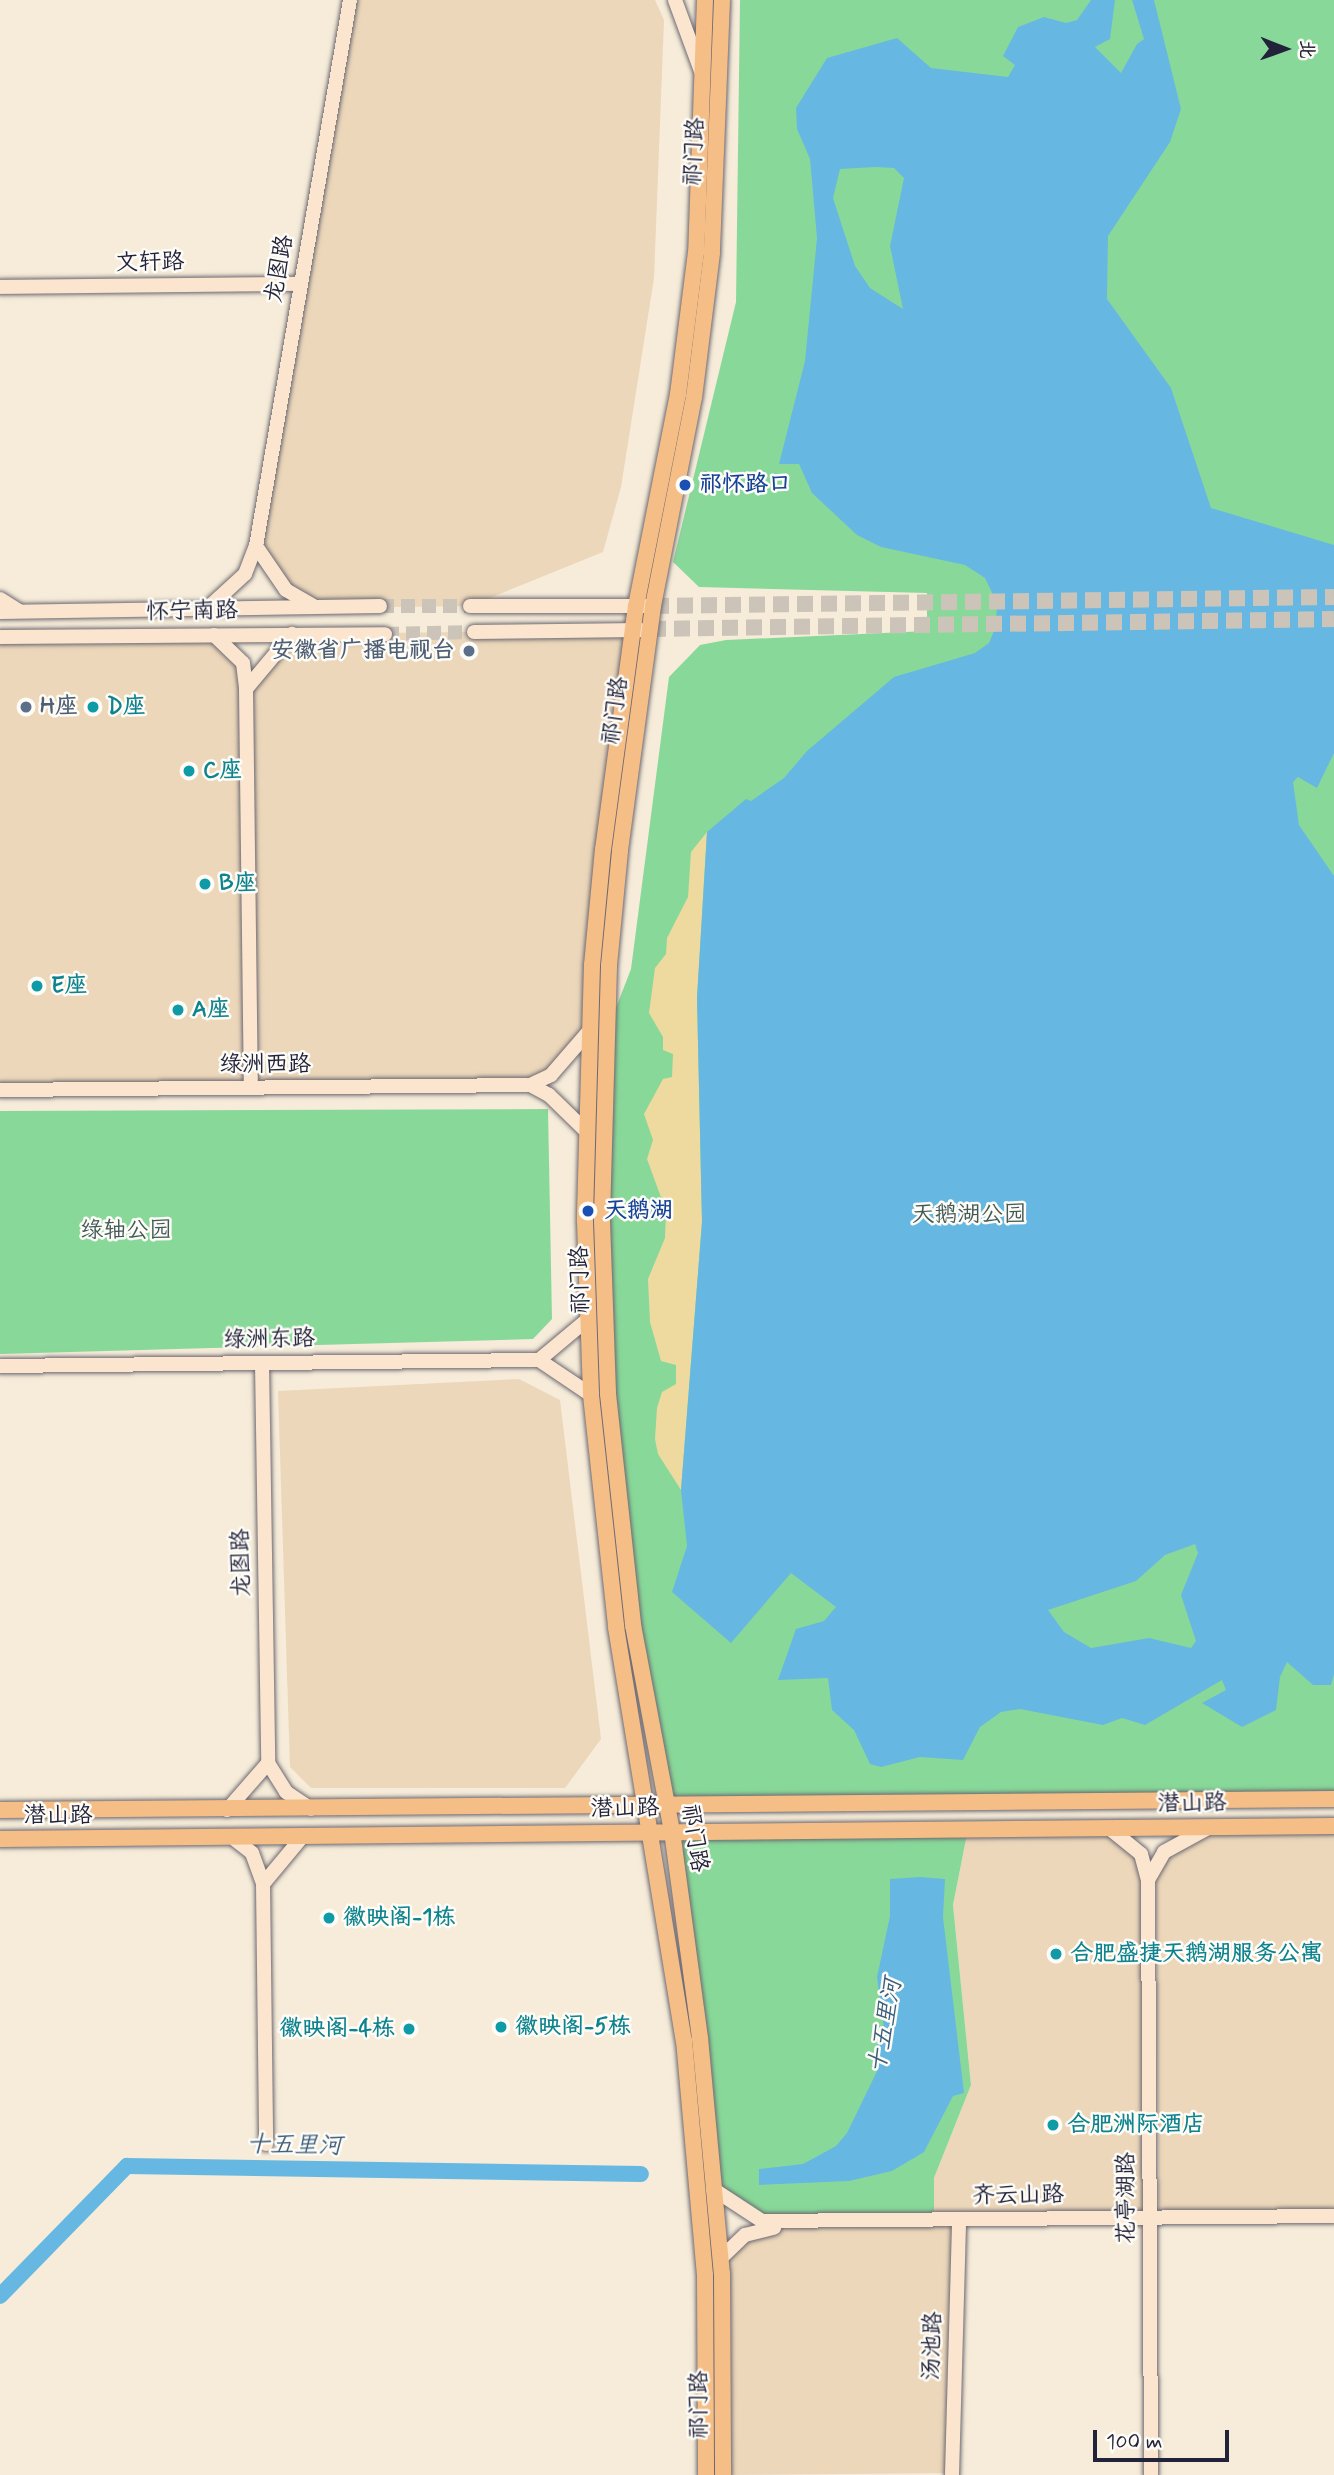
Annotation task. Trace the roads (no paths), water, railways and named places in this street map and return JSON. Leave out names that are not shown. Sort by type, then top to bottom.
[{"type":"main road","name":"祁门路","points":[[705,0],[696,252],[678,394],[636,606],[603,849],[590,1030],[587,1132],[591,1395],[616,1627],[684,2040],[705,2275],[706,2475]]},
{"type":"main road","name":"祁门路","points":[[722,0],[712,253],[694,397],[653,606],[609,966],[602,1221],[608,1394],[626,1562],[671,1831],[700,2038],[720,2259],[723,2475]]},
{"type":"main road","name":"潜山路","points":[[3,1806],[312,1810],[1334,1800]]},
{"type":"main road","name":"潜山路","points":[[0,1839],[1334,1826]]},
{"type":"street","name":"龙图路","points":[[208,608],[245,574],[256,546],[350,0]]},
{"type":"street","points":[[675,0],[704,80]]},
{"type":"street","name":"文轩路","points":[[0,287],[300,284]]},
{"type":"street","points":[[256,546],[286,590],[317,608]]},
{"type":"street","points":[[0,599],[19,611]]},
{"type":"street","name":"怀宁南路","points":[[0,612],[380,606]]},
{"type":"street","points":[[470,606],[653,606]]},
{"type":"street","points":[[474,632],[650,629]]},
{"type":"street","points":[[246,689],[292,634]]},
{"type":"street","name":"怀宁南路","points":[[0,637],[385,634]]},
{"type":"street","points":[[214,635],[243,663],[246,689],[251,1088]]},
{"type":"street","points":[[530,1085],[557,1070],[590,1030]]},
{"type":"street","points":[[530,1085],[549,1095],[587,1132]]},
{"type":"street","name":"绿洲西路","points":[[0,1090],[530,1085]]},
{"type":"street","points":[[588,1319],[539,1360],[591,1395]]},
{"type":"street","name":"绿洲东路","points":[[0,1366],[539,1360]]},
{"type":"street","name":"龙图路","points":[[262,1363],[268,1763]]},
{"type":"street","points":[[228,1810],[268,1763],[286,1792],[312,1810]]},
{"type":"street","points":[[1148,1880],[1164,1852],[1210,1827]]},
{"type":"street","name":"花亭湖路","points":[[1110,1828],[1141,1854],[1148,1880],[1152,2475]]},
{"type":"street","points":[[263,1884],[303,1836]]},
{"type":"street","points":[[233,1838],[252,1853],[263,1884],[266,2144]]},
{"type":"street","name":"齐云山路","points":[[713,2189],[762,2221],[956,2223],[1334,2216]]},
{"type":"street","points":[[1150,2221],[1334,2222]]},
{"type":"street","points":[[720,2259],[745,2235],[769,2228],[956,2223]]},
{"type":"street","name":"汤池路","points":[[947,2475],[956,2223]]},
{"type":"street","name":"汤池路","points":[[952,2475],[956,2223]]},
{"type":"water","name":"天鹅湖","points":[[1091,0],[1115,0],[1110,39],[1095,47],[1121,73],[1137,44],[1144,39],[1132,0],[1154,0],[1181,109],[1170,142],[1108,236],[1107,299],[1171,388],[1211,508],[1334,545],[1334,753],[1317,788],[1298,777],[1293,782],[1299,825],[1334,876],[1334,1674],[1331,1685],[1313,1685],[1287,1662],[1280,1677],[1276,1710],[1242,1727],[1202,1703],[1226,1690],[1222,1680],[1145,1725],[1122,1718],[1103,1725],[1020,1709],[1001,1712],[980,1727],[963,1760],[920,1757],[881,1767],[870,1764],[854,1730],[832,1710],[828,1678],[778,1680],[796,1629],[824,1621],[836,1607],[791,1573],[731,1643],[672,1592],[687,1546],[681,1490],[702,1222],[697,998],[707,832],[746,799],[751,801],[784,778],[807,751],[894,677],[975,653],[989,643],[996,626],[997,603],[985,578],[965,565],[881,547],[857,535],[812,493],[799,464],[779,464],[805,361],[817,238],[810,159],[797,129],[796,108],[827,58],[897,38],[931,68],[1008,77],[1015,65],[1003,56],[1018,27],[1044,17],[1066,23],[1077,20]],"holes":[[[894,168],[904,178],[890,246],[903,309],[870,288],[855,266],[833,198],[840,169]],[[1195,1544],[1198,1553],[1181,1595],[1196,1641],[1191,1648],[1149,1638],[1091,1648],[1064,1632],[1048,1610],[1136,1581],[1165,1555]]]},
{"type":"water","points":[[890,1879],[945,1879],[943,1917],[964,2093],[953,2096],[924,2152],[892,2171],[849,2181],[759,2185],[759,2169],[803,2164],[836,2146],[847,2133],[879,2067],[876,2046],[884,2029],[877,1977],[890,1916]]},
{"type":"waterway","name":"十五里河","points":[[0,2296],[127,2166],[641,2174]]},
{"type":"tunnel","points":[[653,606],[1334,597]]},
{"type":"tunnel","points":[[380,606],[470,606]]},
{"type":"tunnel","points":[[650,629],[1334,619]]},
{"type":"tunnel","points":[[385,634],[474,632]]},
{"type":"place","name":"祁怀路口","points":[[685,485]]},
{"type":"place","name":"安徽省广播电视台","points":[[469,651]]},
{"type":"place","name":"H座","points":[[26,707]]},
{"type":"place","name":"D座","points":[[93,707]]},
{"type":"place","name":"C座","points":[[189,771]]},
{"type":"place","name":"B座","points":[[205,884]]},
{"type":"place","name":"E座","points":[[37,986]]},
{"type":"place","name":"A座","points":[[178,1010]]},
{"type":"place","name":"天鹅湖","points":[[588,1211]]},
{"type":"place","name":"徽映阁-1栋","points":[[329,1918]]},
{"type":"place","name":"合肥盛捷天鹅湖服务公寓","points":[[1056,1954]]},
{"type":"place","name":"徽映阁-5栋","points":[[501,2027]]},
{"type":"place","name":"徽映阁-4栋","points":[[409,2029]]},
{"type":"place","name":"合肥洲际酒店","points":[[1053,2125]]},
{"type":"park label","name":"天鹅湖公园","points":[[969,1215]]},
{"type":"park label","name":"绿轴公园","points":[[126,1231]]}]
